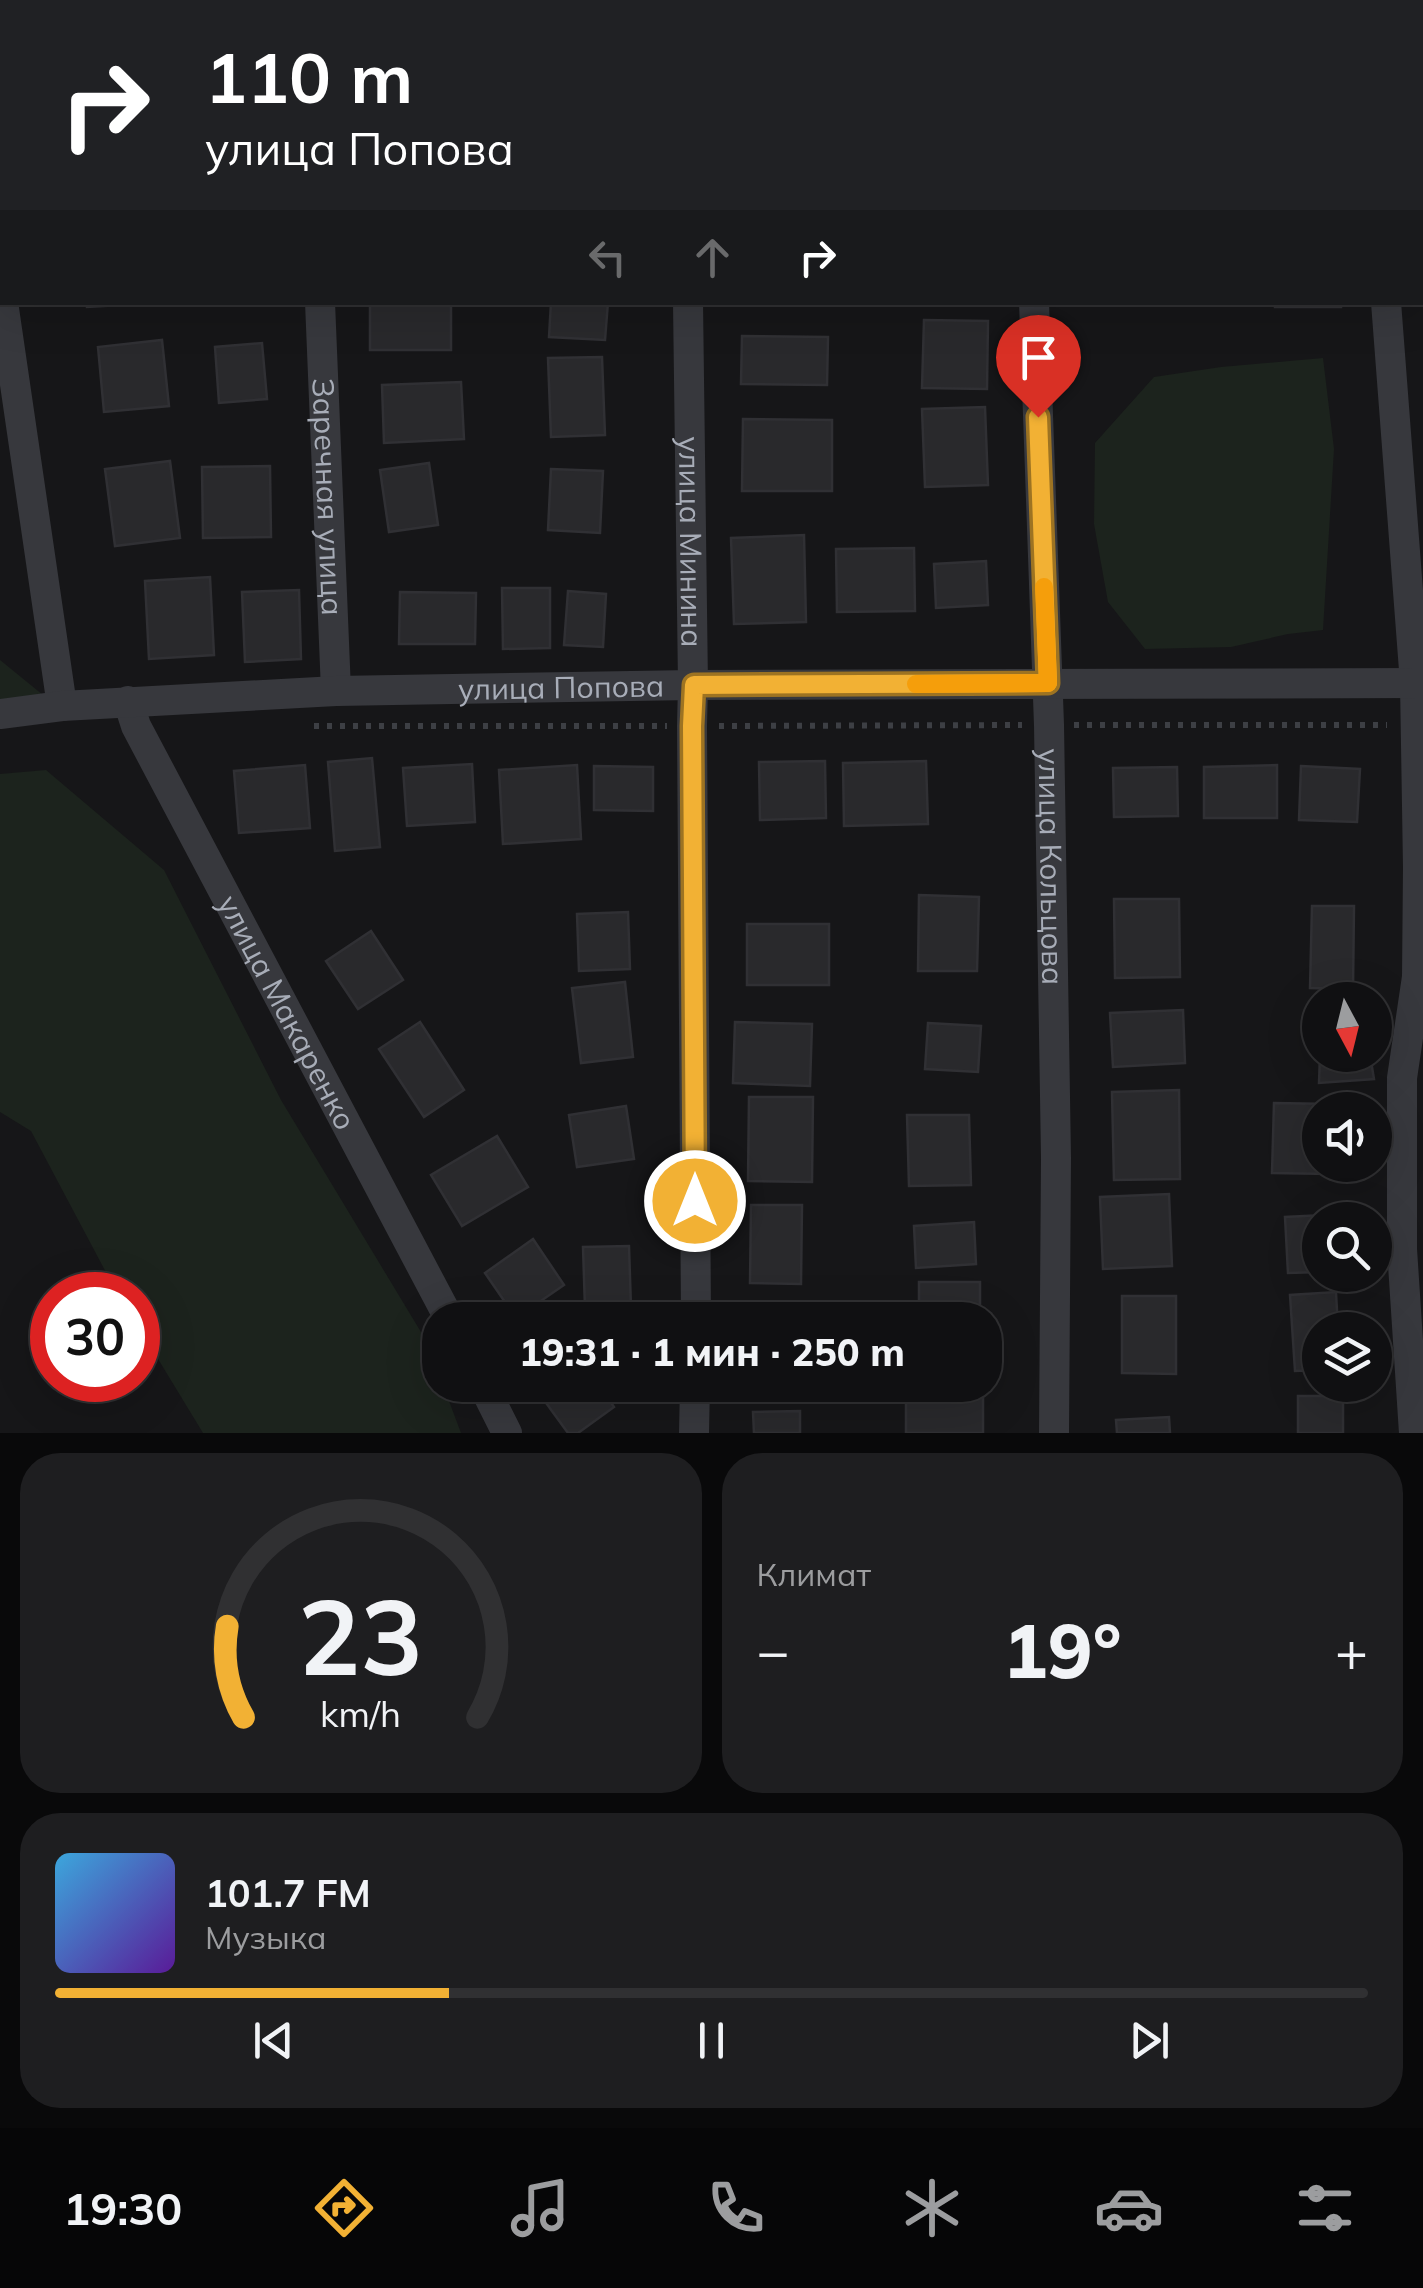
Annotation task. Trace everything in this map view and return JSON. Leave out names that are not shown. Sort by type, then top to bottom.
[{"type":"street","points":[[4,305],[62,706]]},
{"type":"street","name":"Заречная улица","points":[[320,305],[336,691]]},
{"type":"street","name":"улица Минина","points":[[688,305],[696,1302]]},
{"type":"street","name":"улица Кольцова","points":[[1034,305],[1050,725],[1056,1158],[1054,1433]]},
{"type":"street","points":[[1386,305],[1419,683],[1416,725],[1420,983],[1402,1078],[1402,1249],[1414,1433]]},
{"type":"street","name":"улица Попова","points":[[0,714],[128,701],[336,691],[694,685],[1419,683]]},
{"type":"street","name":"улица Макаренко","points":[[128,701],[136,726],[440,1302]]},
{"type":"street","points":[[492,1402],[507,1433]]},
{"type":"street","points":[[694,1433],[695,1402]]},
{"type":"path","points":[[314,726],[1416,725]]},
{"type":"shaded area","points":[[1323,358],[1334,449],[1323,630],[1231,647],[1145,649],[1108,602],[1094,524],[1095,443],[1154,377]]},
{"type":"shaded area","points":[[0,660],[54,704],[0,706]]},
{"type":"shaded area","points":[[46,770],[164,870],[281,1100],[422,1334],[422,1402],[449,1402],[461,1433],[203,1433],[160,1362],[160,1272],[106,1272],[31,1131],[0,1112],[0,774]]},
{"type":"building","points":[[370,305],[451,305],[451,350],[370,350]]},
{"type":"building","points":[[551,305],[608,305],[605,340],[549,337]]},
{"type":"building","points":[[1275,305],[1341,305],[1341,307]]},
{"type":"building","points":[[924,320],[988,321],[987,389],[922,388]]},
{"type":"building","points":[[742,336],[828,337],[827,385],[741,384]]},
{"type":"building","points":[[162,340],[169,406],[104,412],[98,347]]},
{"type":"building","points":[[262,343],[267,399],[219,403],[215,347]]},
{"type":"building","points":[[602,357],[605,435],[551,437],[548,358]]},
{"type":"building","points":[[461,382],[464,439],[384,443],[382,385]]},
{"type":"building","points":[[985,407],[988,485],[925,487],[922,409]]},
{"type":"building","points":[[743,419],[832,420],[832,491],[742,491]]},
{"type":"building","points":[[170,461],[180,538],[115,546],[105,469]]},
{"type":"building","points":[[429,463],[438,525],[389,532],[380,470]]},
{"type":"building","points":[[270,466],[271,537],[203,538],[202,467]]},
{"type":"building","points":[[551,469],[603,471],[600,533],[548,530]]},
{"type":"building","points":[[804,535],[806,622],[734,624],[731,538]]},
{"type":"building","points":[[914,548],[915,611],[837,612],[836,549]]},
{"type":"building","points":[[986,561],[988,605],[936,608],[934,564]]},
{"type":"building","points":[[210,577],[214,655],[149,659],[145,581]]},
{"type":"building","points":[[502,588],[550,588],[550,648],[503,649]]},
{"type":"building","points":[[299,590],[301,659],[245,662],[242,592]]},
{"type":"building","points":[[568,591],[606,594],[603,647],[564,645]]},
{"type":"building","points":[[400,592],[476,593],[475,644],[399,644]]},
{"type":"building","points":[[372,758],[380,847],[335,851],[328,762]]},
{"type":"building","points":[[825,761],[826,818],[760,820],[759,762]]},
{"type":"building","points":[[926,761],[928,824],[844,826],[843,763]]},
{"type":"building","points":[[472,764],[475,822],[407,826],[403,768]]},
{"type":"building","points":[[305,765],[310,828],[239,833],[234,771]]},
{"type":"building","points":[[577,765],[581,839],[503,844],[499,770]]},
{"type":"building","points":[[1277,765],[1277,818],[1204,818],[1204,767]]},
{"type":"building","points":[[594,766],[653,767],[653,811],[594,810]]},
{"type":"building","points":[[1301,766],[1360,769],[1357,822],[1299,820]]},
{"type":"building","points":[[1177,767],[1178,816],[1114,817],[1113,768]]},
{"type":"building","points":[[919,895],[979,897],[977,971],[918,971]]},
{"type":"building","points":[[1114,899],[1179,899],[1180,977],[1115,978]]},
{"type":"building","points":[[1312,906],[1354,906],[1353,982],[1310,982]]},
{"type":"building","points":[[628,912],[630,969],[579,971],[577,914]]},
{"type":"building","points":[[747,924],[829,924],[829,985],[747,985]]},
{"type":"building","points":[[371,931],[403,980],[358,1009],[326,961]]},
{"type":"building","points":[[625,982],[633,1057],[581,1063],[572,988]]},
{"type":"building","points":[[1183,1010],[1185,1063],[1113,1067],[1110,1013]]},
{"type":"building","points":[[420,1022],[464,1090],[424,1117],[379,1049]]},
{"type":"building","points":[[735,1022],[812,1024],[810,1086],[733,1083]]},
{"type":"building","points":[[928,1023],[981,1026],[978,1072],[925,1069]]},
{"type":"building","points":[[1319,1072],[1373,1072],[1374,1079],[1319,1083]]},
{"type":"building","points":[[1179,1090],[1180,1179],[1114,1180],[1112,1092]]},
{"type":"building","points":[[749,1097],[813,1097],[812,1182],[748,1181]]},
{"type":"building","points":[[1274,1103],[1302,1103],[1302,1174],[1272,1173]]},
{"type":"building","points":[[626,1106],[634,1159],[577,1167],[569,1115]]},
{"type":"building","points":[[907,1115],[969,1115],[971,1185],[909,1186]]},
{"type":"building","points":[[497,1136],[528,1187],[462,1226],[431,1175]]},
{"type":"building","points":[[1169,1194],[1172,1266],[1103,1269],[1100,1197]]},
{"type":"building","points":[[751,1205],[802,1205],[801,1284],[750,1283]]},
{"type":"building","points":[[1302,1216],[1302,1273],[1288,1273],[1285,1217]]},
{"type":"building","points":[[974,1222],[976,1264],[916,1268],[914,1226]]},
{"type":"building","points":[[533,1239],[564,1285],[539,1302],[505,1302],[485,1273]]},
{"type":"building","points":[[629,1246],[631,1302],[585,1302],[583,1247]]},
{"type":"building","points":[[919,1282],[980,1282],[980,1302],[919,1302]]},
{"type":"building","points":[[1336,1292],[1337,1312],[1302,1312],[1302,1371],[1295,1371],[1290,1295]]},
{"type":"building","points":[[1122,1296],[1176,1296],[1176,1374],[1122,1373]]},
{"type":"building","points":[[1298,1396],[1302,1396],[1302,1402],[1343,1402],[1343,1433],[1298,1433]]},
{"type":"building","points":[[545,1402],[611,1402],[614,1407],[578,1433],[568,1433]]},
{"type":"building","points":[[906,1402],[983,1402],[983,1433],[906,1433]]},
{"type":"building","points":[[800,1411],[800,1433],[754,1433],[753,1412]]},
{"type":"building","points":[[1169,1417],[1170,1433],[1117,1433],[1116,1420]]},
{"type":"slow traffic","points":[[916,684],[1048,683],[1044,587]]},
{"type":"route","points":[[695,1201],[694,685],[1048,683],[1038,417]]}]
